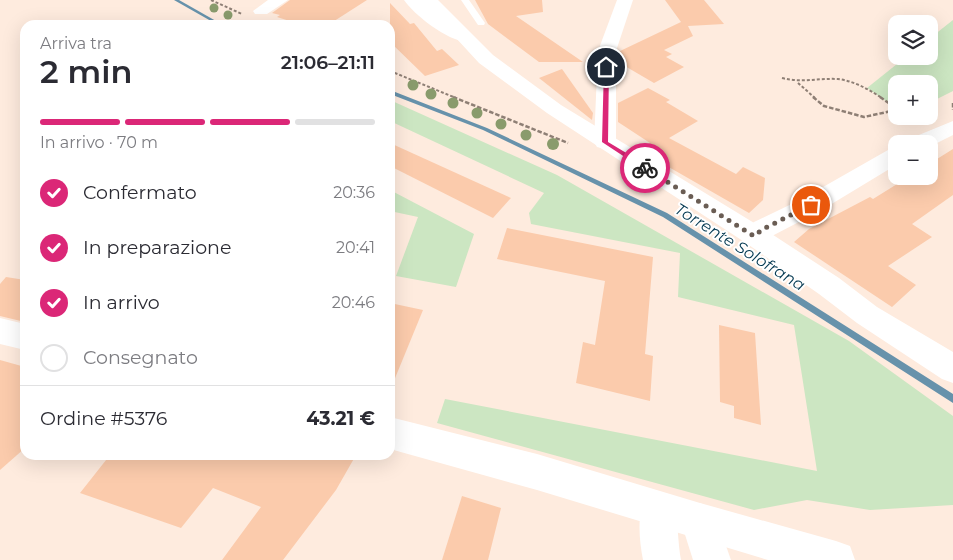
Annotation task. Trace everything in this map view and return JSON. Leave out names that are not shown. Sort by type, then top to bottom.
[{"type":"main road","points":[[261,11],[280,0]]},
{"type":"main road","points":[[412,0],[436,21],[464,37]]},
{"type":"main road","points":[[605,142],[607,51],[625,0]]},
{"type":"main road","points":[[435,4],[486,59],[554,109],[754,236],[829,286],[867,316],[953,369]]},
{"type":"main road","points":[[937,135],[953,128]]},
{"type":"main road","points":[[754,236],[763,229],[811,205],[888,160]]},
{"type":"main road","points":[[829,286],[880,312],[953,355]]},
{"type":"main road","points":[[0,331],[20,335]]},
{"type":"main road","points":[[395,434],[537,472],[700,522],[836,560]]},
{"type":"main road","points":[[658,509],[659,544],[662,560]]},
{"type":"main road","points":[[700,522],[712,560]]},
{"type":"lane","points":[[465,0],[481,23]]},
{"type":"path","points":[[395,73],[575,146]]},
{"type":"path","points":[[782,78],[798,83],[838,79],[867,88],[888,103]]},
{"type":"path","points":[[798,83],[824,106],[864,117],[888,111]]},
{"type":"path","points":[[953,103],[953,110]]},
{"type":"green space","points":[[953,20],[953,91],[938,98],[938,75],[888,75],[888,102],[867,88],[896,65],[938,65],[938,32]]},
{"type":"green space","points":[[395,102],[557,175],[849,341],[953,416],[953,505],[870,510],[807,500],[754,510],[437,423],[445,399],[817,471],[794,325],[678,297],[680,253],[531,224],[529,213],[544,193],[395,123]]},
{"type":"green space","points":[[395,193],[474,234],[456,287],[396,276],[418,217],[395,212]]},
{"type":"building","points":[[290,0],[367,0],[336,20],[286,20],[277,17],[280,15],[272,13]]},
{"type":"building","points":[[475,0],[542,0],[543,12],[516,16],[583,62],[539,62],[488,24]]},
{"type":"building","points":[[665,0],[704,0],[724,24],[688,26],[693,36],[664,50],[672,54],[666,57],[684,67],[654,83],[618,62],[618,52],[681,22]]},
{"type":"building","points":[[390,3],[410,24],[414,23],[437,51],[442,49],[459,65],[425,76],[395,47],[395,20],[390,20]]},
{"type":"building","points":[[562,69],[593,113],[592,120],[539,78]]},
{"type":"building","points":[[648,88],[670,100],[666,102],[698,121],[669,138],[736,174],[743,167],[765,178],[763,200],[749,213],[639,150],[650,143],[618,122],[618,103]]},
{"type":"building","points":[[395,145],[511,198],[493,218],[395,169]]},
{"type":"building","points":[[953,149],[953,195],[912,224],[932,237],[888,266],[916,285],[892,307],[794,242],[809,229],[870,197],[873,199],[896,185],[938,185],[938,158]]},
{"type":"building","points":[[507,228],[653,257],[645,354],[653,356],[650,401],[576,383],[583,342],[595,345],[605,281],[497,259]]},
{"type":"building","points":[[6,277],[20,279],[20,321],[0,316],[0,284]]},
{"type":"building","points":[[395,304],[423,310],[395,378]]},
{"type":"building","points":[[719,325],[755,333],[761,425],[734,418],[734,406],[720,402]]},
{"type":"building","points":[[0,360],[20,366],[20,452],[0,470]]},
{"type":"building","points":[[106,460],[353,460],[336,490],[283,560],[222,560],[261,507],[213,488],[181,528],[80,493]]},
{"type":"building","points":[[462,496],[501,508],[488,560],[442,560]]},
{"type":"waterway","name":"Torrente Solofrana","points":[[176,0],[212,20]]},
{"type":"waterway","name":"Torrente Solofrana","points":[[395,94],[485,129],[665,215],[953,399]]},
{"type":"way so far","points":[[645,168],[754,236],[763,229],[811,205]]},
{"type":"route","points":[[606,67],[605,142],[645,168]]}]
